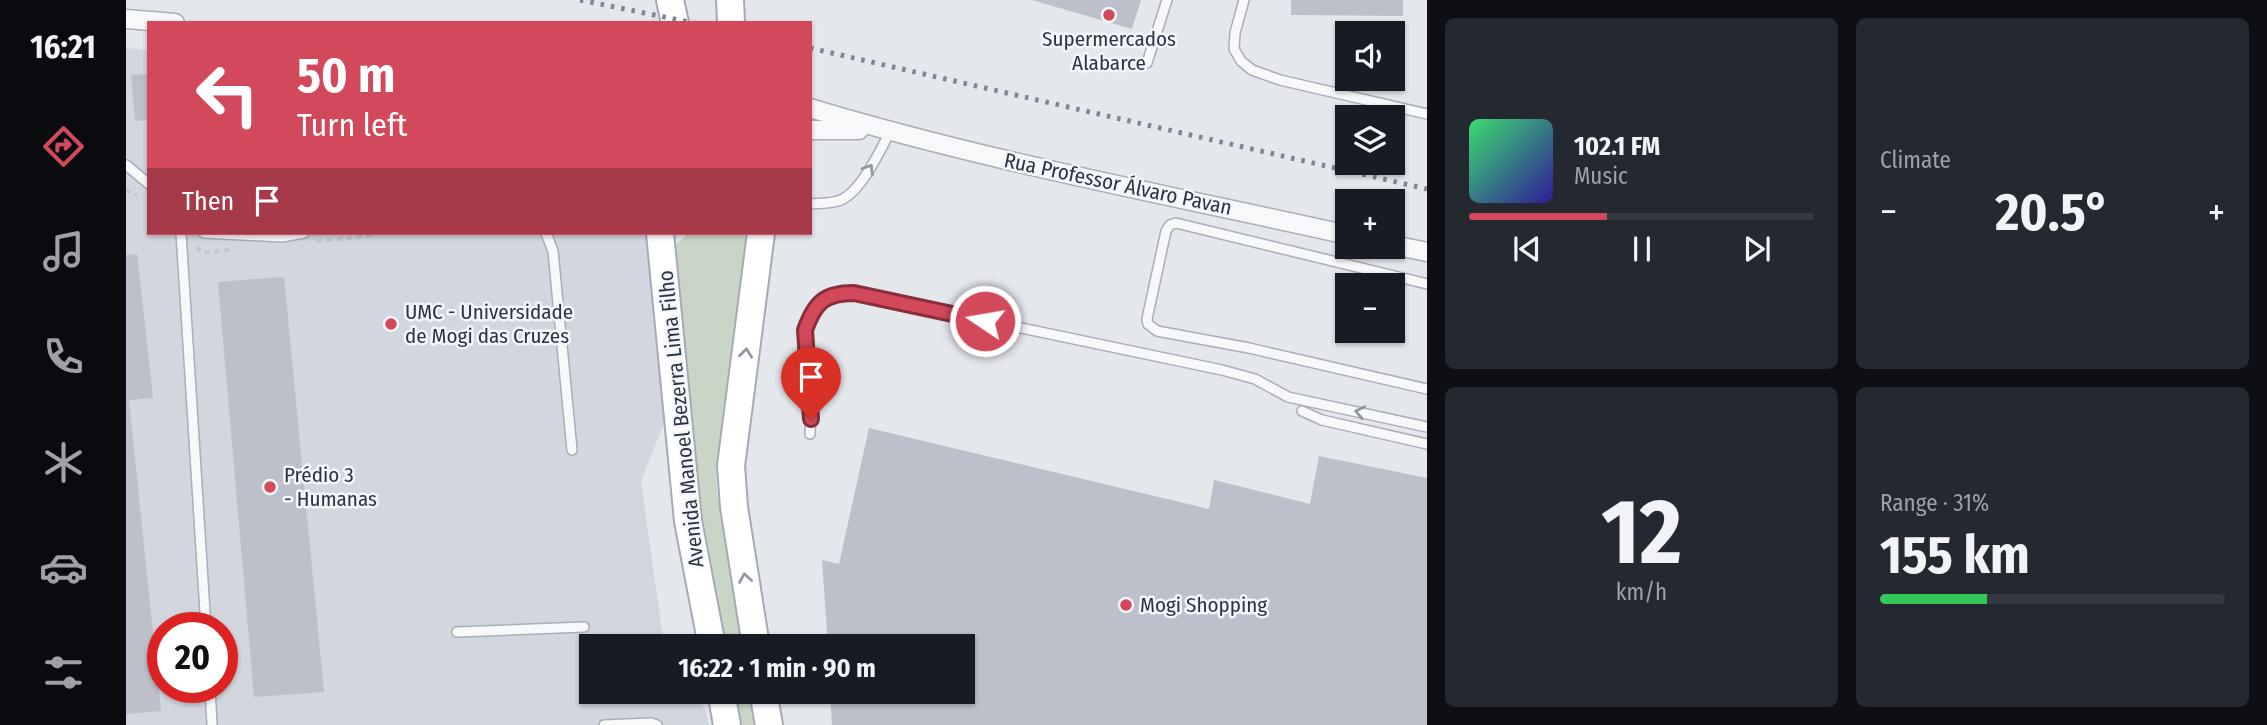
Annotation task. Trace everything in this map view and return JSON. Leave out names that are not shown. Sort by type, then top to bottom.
[{"type":"main road","points":[[670,0],[675,21]]},
{"type":"main road","points":[[730,0],[731,21]]},
{"type":"main road","name":"Avenida Manoel Bezerra Lima Filho","points":[[660,235],[688,521],[710,634]]},
{"type":"main road","name":"Avenida Manoel Bezerra Lima Filho","points":[[754,634],[734,506],[731,466],[761,235]]},
{"type":"main road","points":[[723,704],[727,725]]},
{"type":"main road","points":[[765,704],[769,725]]},
{"type":"street","points":[[126,19],[150,21]]},
{"type":"street","name":"Rua Professor Álvaro Pavan","points":[[812,109],[890,132],[1111,184],[1335,232]]},
{"type":"street","name":"Rua Professor Álvaro Pavan","points":[[812,130],[890,132]]},
{"type":"street","points":[[1405,247],[1427,252]]},
{"type":"lane","points":[[1147,63],[1167,0]]},
{"type":"lane","points":[[1244,0],[1235,33],[1234,49],[1241,61],[1252,70],[1280,80],[1427,114]]},
{"type":"lane","points":[[812,204],[841,200],[851,192],[863,179],[890,132]]},
{"type":"lane","points":[[126,164],[147,182]]},
{"type":"lane","points":[[1427,284],[1175,223],[1166,231],[1147,319],[1148,324],[1157,331],[1249,348],[1427,389]]},
{"type":"lane","points":[[181,235],[205,612]]},
{"type":"lane","points":[[243,235],[293,235]]},
{"type":"lane","points":[[547,235],[553,251],[572,450]]},
{"type":"lane","points":[[810,434],[811,404],[805,330],[816,307],[831,295],[854,293],[1222,369],[1255,379],[1288,397],[1427,427]]},
{"type":"lane","points":[[1302,411],[1322,421],[1427,444]]},
{"type":"lane","points":[[457,632],[584,627]]},
{"type":"lane","points":[[211,703],[212,725]]},
{"type":"lane","points":[[604,725],[657,725]]},
{"type":"shaded area","name":"UMC - Universidade de Mogi das Cruzes","points":[[126,48],[147,50],[147,235],[645,235],[667,416],[641,481],[662,634],[579,634],[579,704],[701,704],[705,709],[709,725],[126,725]]},
{"type":"green space","points":[[687,235],[744,235],[748,241],[716,470],[717,491],[741,634],[721,634],[699,499],[676,244]]},
{"type":"green space","points":[[732,704],[753,704],[757,725],[736,725]]},
{"type":"building","name":"Supermercados Alabarce","points":[[1032,0],[1141,0],[1132,29]]},
{"type":"building","points":[[1291,0],[1403,0],[1403,16],[1291,15]]},
{"type":"building","points":[[147,74],[147,120],[135,121],[131,75]]},
{"type":"building","points":[[137,254],[153,398],[129,400],[151,612],[147,612],[147,703],[160,703],[161,711],[126,714],[126,255]]},
{"type":"building","name":"Prédio 3 - Humanas","points":[[284,277],[324,692],[254,697],[218,282]]},
{"type":"building","name":"Mogi Shopping","points":[[869,428],[1209,509],[1214,480],[1310,504],[1319,456],[1427,478],[1427,725],[832,725],[831,704],[975,704],[975,634],[827,634],[822,560],[839,564]]},
{"type":"railway","points":[[580,0],[684,21]]},
{"type":"railway","points":[[812,48],[1427,189]]},
{"type":"place","name":"Supermercados Alabarce","points":[[1109,15]]},
{"type":"place","name":"UMC - Universidade de Mogi das Cruzes","points":[[391,324]]},
{"type":"place","name":"Prédio 3 - Humanas","points":[[270,487]]},
{"type":"place","name":"Mogi Shopping","points":[[1126,605]]},
{"type":"route","points":[[811,419],[805,330],[816,307],[831,295],[854,293],[985,321]]}]
